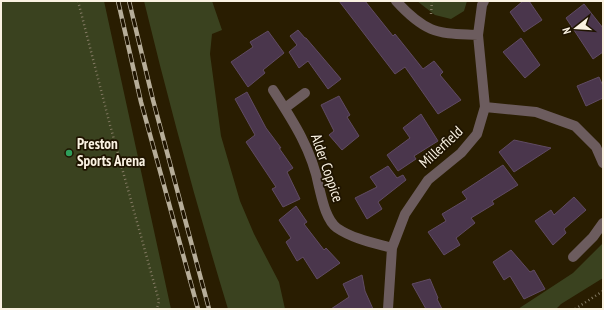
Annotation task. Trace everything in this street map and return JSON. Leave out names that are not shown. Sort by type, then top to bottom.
[{"type":"street","points":[[396,1],[409,15],[431,29],[452,33],[478,35]]},
{"type":"street","name":"Millerfield","points":[[388,309],[392,248],[405,214],[428,180],[461,154],[477,134],[485,107],[478,35],[482,5],[484,1]]},
{"type":"street","name":"Alder Coppice","points":[[273,90],[309,151],[318,178],[324,209],[336,228],[360,240],[392,248]]},
{"type":"street","points":[[285,108],[305,93]]},
{"type":"street","points":[[485,107],[536,112],[575,126],[596,147],[603,163]]},
{"type":"street","points":[[573,257],[593,237],[603,223]]},
{"type":"path","points":[[78,1],[110,125],[159,301],[157,309]]},
{"type":"path","points":[[574,309],[603,291]]},
{"type":"green space","name":"Preston Sports Arena","points":[[1,1],[104,1],[171,309],[1,309]]},
{"type":"green space","points":[[144,1],[212,1],[222,30],[212,34],[210,54],[221,136],[240,201],[254,234],[279,282],[285,309],[228,309],[205,232],[163,78]]},
{"type":"green space","points":[[417,1],[467,1],[464,11],[451,19],[435,15]]},
{"type":"green space","points":[[603,243],[603,278],[561,304],[556,309],[518,309],[573,273]]},
{"type":"building","points":[[339,1],[365,1],[393,36],[395,34],[423,69],[434,61],[443,72],[440,75],[461,100],[438,114],[405,67],[395,74]]},
{"type":"building","points":[[523,1],[529,1],[542,20],[524,32],[510,12]]},
{"type":"building","points":[[584,4],[603,28],[603,52],[593,59],[566,18]]},
{"type":"building","points":[[298,30],[341,79],[328,89],[308,61],[299,68],[289,52],[297,45],[290,36]]},
{"type":"building","points":[[268,31],[284,53],[263,70],[265,73],[248,87],[231,62],[253,47],[250,42]]},
{"type":"building","points":[[521,38],[540,65],[525,78],[503,52]]},
{"type":"building","points":[[599,77],[603,86],[603,98],[586,106],[577,86]]},
{"type":"building","points":[[247,92],[266,128],[281,148],[279,148],[293,168],[287,172],[300,199],[283,207],[272,189],[276,187],[246,142],[255,135],[235,99]]},
{"type":"building","points":[[339,96],[350,115],[347,117],[359,136],[342,150],[329,135],[334,131],[321,105]]},
{"type":"building","points":[[421,114],[438,141],[414,156],[416,159],[398,171],[387,155],[410,138],[403,128]]},
{"type":"building","points":[[514,140],[551,148],[514,172],[499,152]]},
{"type":"building","points":[[503,165],[518,185],[492,201],[494,204],[471,218],[475,223],[456,238],[460,245],[444,255],[428,232],[446,221],[442,214],[467,199],[462,192]]},
{"type":"building","points":[[388,166],[397,178],[403,175],[406,180],[378,202],[382,209],[367,219],[355,198],[377,187],[370,177]]},
{"type":"building","points":[[574,197],[586,210],[564,229],[566,233],[553,245],[535,221],[551,210],[554,215]]},
{"type":"building","points":[[296,206],[307,222],[304,224],[324,250],[326,248],[340,263],[317,279],[303,257],[297,261],[286,242],[291,238],[279,220]]},
{"type":"building","points":[[511,250],[530,272],[534,270],[545,289],[524,299],[510,276],[504,280],[493,262]]},
{"type":"building","points":[[362,275],[365,291],[373,309],[331,309],[349,297],[343,284]]},
{"type":"building","points":[[430,279],[442,309],[426,309],[412,284]]},
{"type":"railway","points":[[118,1],[141,102],[198,309]]},
{"type":"railway","points":[[129,1],[153,100],[209,309]]},
{"type":"place","name":"Preston Sports Arena","points":[[69,153]]}]
